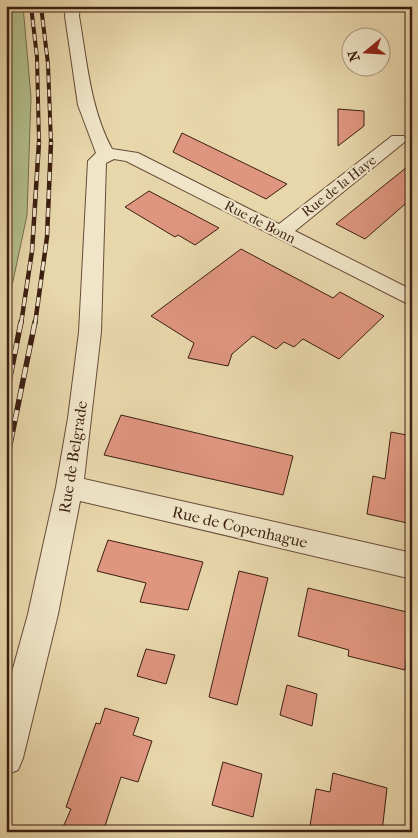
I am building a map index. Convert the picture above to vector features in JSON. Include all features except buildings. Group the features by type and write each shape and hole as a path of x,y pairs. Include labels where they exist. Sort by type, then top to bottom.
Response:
{"street":[{"path":"73,6 72,16 88,110 94,135 106,155"},
{"name":"Rue de la Haye","path":"280,232 398,140"},
{"name":"Rue de Bonn","path":"106,155 120,154 132,157 412,299"},
{"name":"Rue de Belgrade","path":"6,758 43,614 69,487 90,332 96,233 95,165 101,157 106,155"},
{"name":"Rue de Copenhague","path":"69,487 412,566"}],"green space":[{"path":"6,6 23,6 31,97 27,215 6,314"}],"railway":[{"path":"31,6 37,57 39,142"},
{"path":"41,6 48,64 51,142"},
{"path":"21,324 32,251 39,142"},
{"path":"35,324 47,237 51,142"},
{"path":"6,397 21,322"},
{"path":"6,464 35,322"}]}
